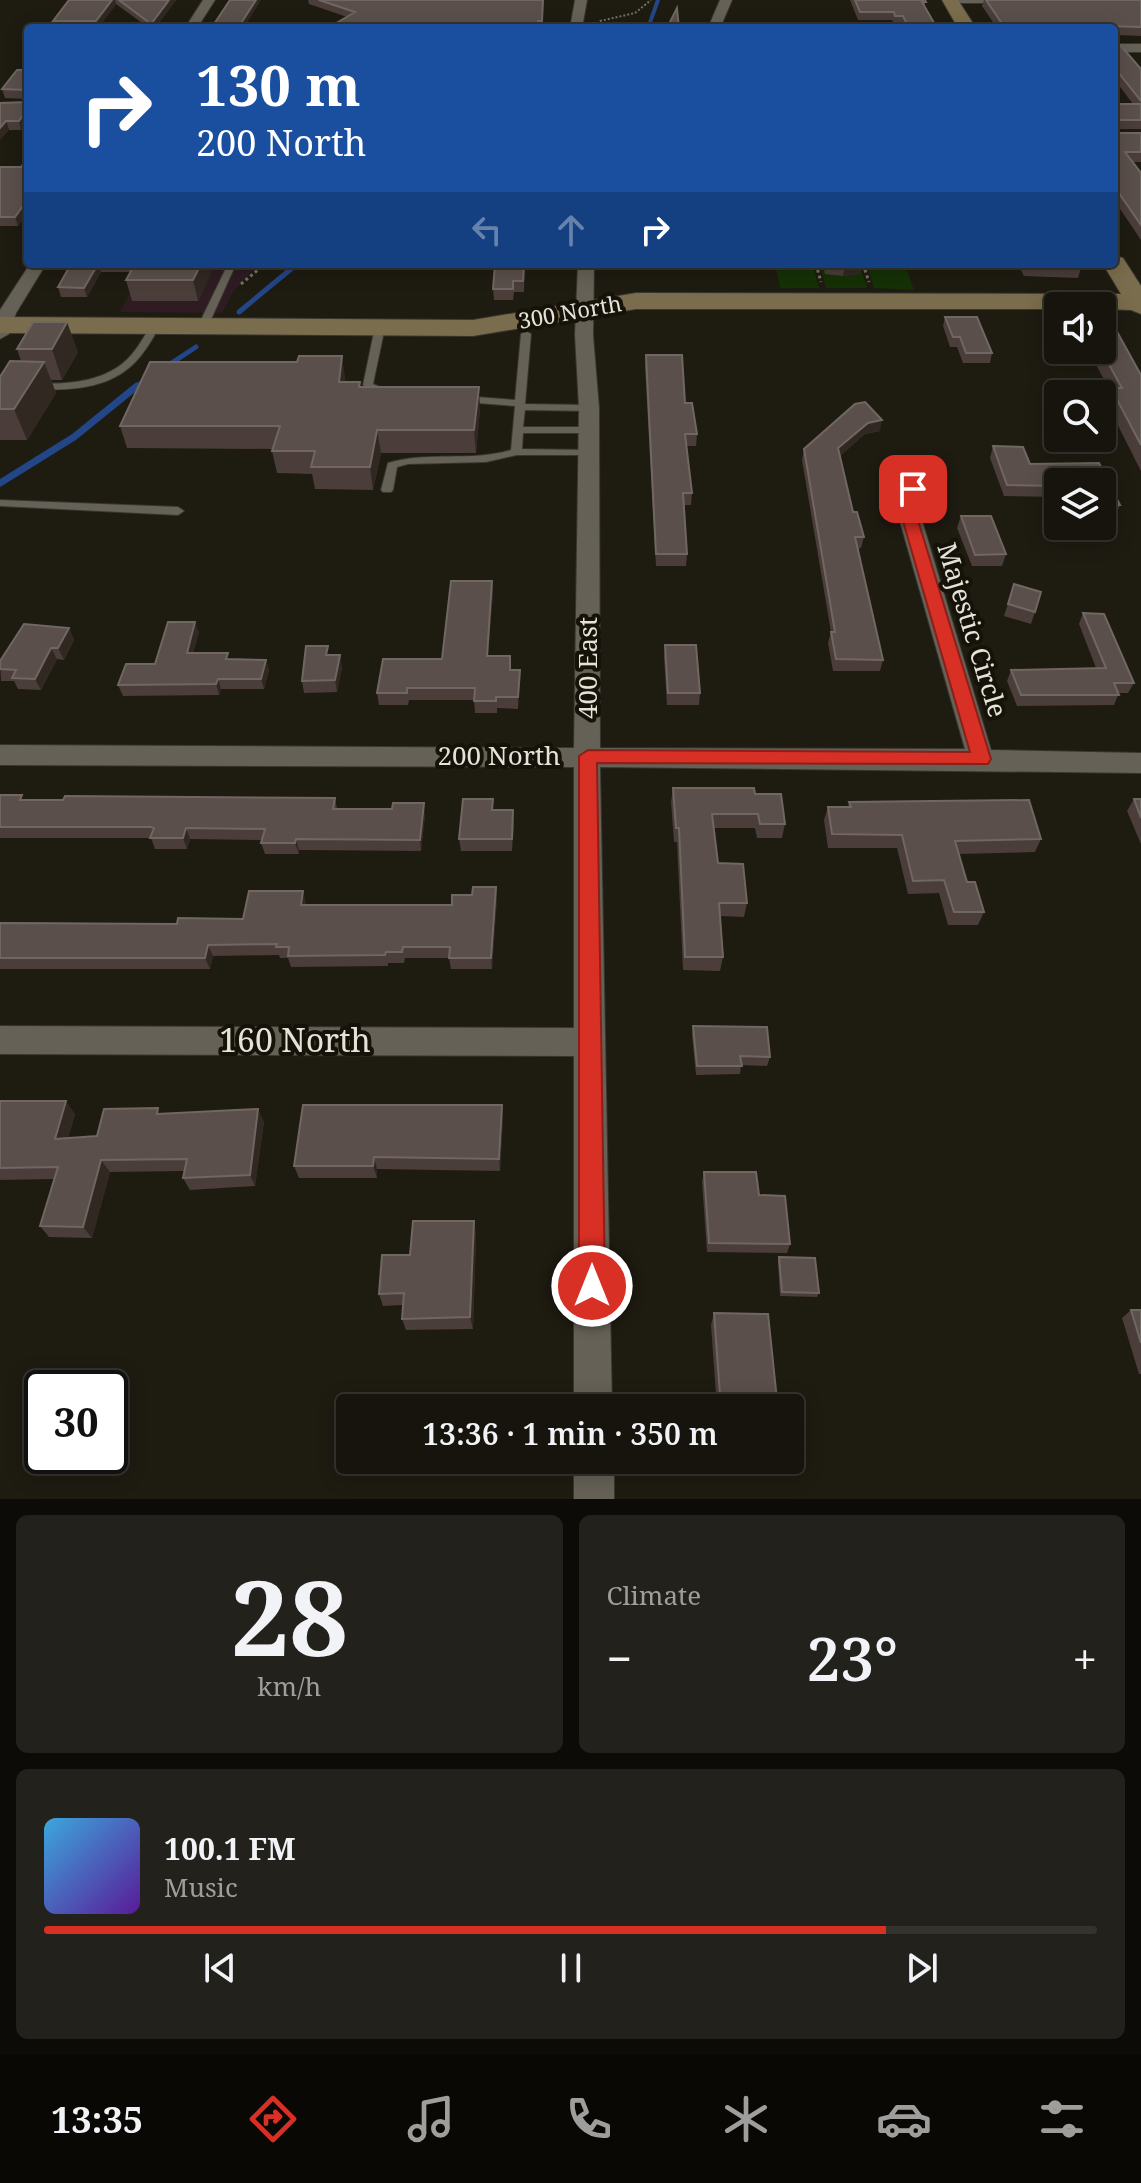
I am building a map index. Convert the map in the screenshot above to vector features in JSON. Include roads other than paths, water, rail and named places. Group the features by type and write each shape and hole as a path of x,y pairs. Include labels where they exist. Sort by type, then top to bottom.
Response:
{"street":[{"path":"194,24 209,0"},
{"path":"577,24 581,0"},
{"path":"716,24 726,0"},
{"path":"950,0 1036,0"},
{"path":"950,0 965,24"},
{"path":"1118,48 1141,48"},
{"path":"1,328 35,268"},
{"name":"400 East","path":"586,268 593,1394"},
{"path":"1117,268 1140,303"},
{"name":"300 North","path":"1,328 473,328 584,322 617,303 657,301 1140,303"},
{"path":"473,328 494,333 526,334 584,322"},
{"name":"Majestic Circle","path":"920,474 906,504 981,759"},
{"name":"200 North","path":"0,755 588,756 1141,763"},
{"name":"160 North","path":"0,1040 590,1042"},
{"path":"594,1474 594,1499"}],"lane":[{"path":"203,326 230,268"},
{"path":"0,385 88,384 103,381 126,367 141,352 155,326"},
{"path":"380,327 368,385 397,398"},
{"path":"516,452 526,334"},
{"path":"457,399 520,405 589,430"},
{"path":"518,430 589,430"},
{"path":"387,490 392,465 411,458 502,458 589,430"},
{"path":"0,503 178,511"}],"waterway":[{"path":"649,24 658,0"},
{"path":"239,312 292,268"},
{"path":"167,366 196,347"},
{"path":"135,388 145,380"},
{"path":"0,483 74,437 137,386"}]}
